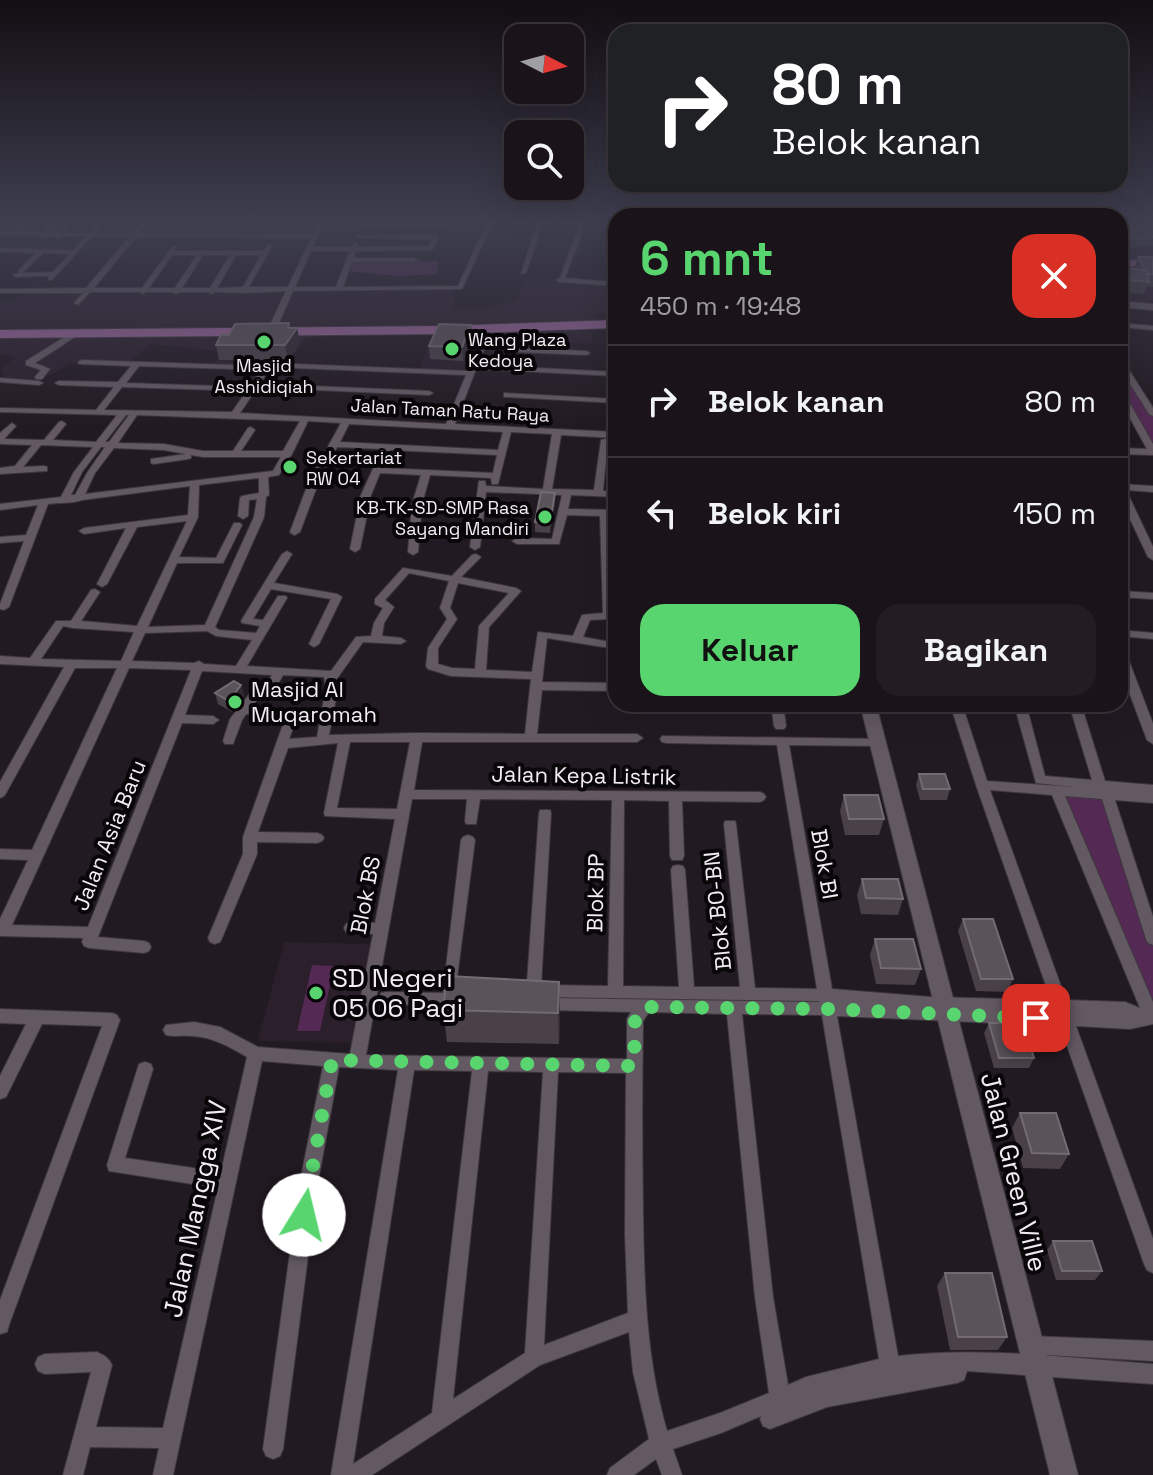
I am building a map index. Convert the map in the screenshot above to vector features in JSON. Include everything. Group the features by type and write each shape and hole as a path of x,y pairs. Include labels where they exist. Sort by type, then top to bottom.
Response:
{"main road":[{"path":"0,334 502,325 608,319"},
{"path":"521,324 608,324"},
{"path":"0,327 502,325"}],"street":[{"path":"0,291 409,289"},
{"path":"78,303 90,291"},
{"path":"92,302 99,291"},
{"path":"274,325 291,291"},
{"path":"1128,305 1153,307"},
{"path":"1128,326 1150,328 1153,336"},
{"path":"0,380 39,380 46,369 29,363 77,333"},
{"path":"451,422 481,347"},
{"path":"511,369 518,347 587,349 582,372"},
{"name":"Jalan Taman Ratu Raya","path":"82,362 265,368 271,364 418,371 526,369 608,374"},
{"path":"101,409 137,364"},
{"path":"202,388 216,366"},
{"path":"307,388 320,366"},
{"path":"236,412 265,368"},
{"path":"518,396 526,369"},
{"path":"409,392 418,371"},
{"path":"1128,373 1153,414"},
{"path":"59,383 217,388"},
{"name":"Jalan Taman Ratu Raya","path":"291,387 429,393"},
{"path":"507,395 608,401"},
{"path":"1146,399 1153,395"},
{"name":"Jalan Taman Ratu Raya","path":"0,402 123,413 236,412 347,420 451,422 556,434 608,435"},
{"path":"1128,408 1153,452"},
{"name":"Jalan Taman Ratu Raya","path":"0,410 236,412 451,422 608,435"},
{"path":"64,501 78,472 123,413"},
{"path":"78,499 91,473 135,413"},
{"path":"0,507 278,473 306,418"},
{"path":"295,532 314,481 347,420"},
{"path":"16,470 62,424"},
{"path":"0,440 12,426"},
{"path":"493,489 508,428"},
{"path":"236,453 251,430"},
{"path":"547,491 556,434"},
{"path":"0,440 164,447 203,454"},
{"path":"333,444 502,453"},
{"path":"145,472 164,447"},
{"path":"355,549 359,520 387,447"},
{"path":"1128,451 1153,452"},
{"path":"154,461 203,454 288,454"},
{"path":"598,493 608,457"},
{"path":"1128,458 1153,459"},
{"path":"0,471 44,469"},
{"path":"376,470 496,476"},
{"path":"413,552 417,504 426,473"},
{"path":"209,628 259,517 263,475"},
{"path":"483,475 476,552 455,578 445,608 452,619 433,648 431,663 443,670 608,686"},
{"path":"1,930 175,560 193,517 195,484"},
{"path":"1128,487 1153,489"},
{"path":"481,489 608,494"},
{"path":"517,541 555,543 567,492"},
{"path":"175,560 219,561 240,520 245,499 262,496"},
{"path":"4,607 43,504"},
{"path":"1128,504 1153,557"},
{"path":"562,512 608,513"},
{"path":"84,531 193,517"},
{"path":"73,625 98,588 133,525"},
{"path":"0,540 31,538"},
{"path":"267,624 246,621 287,554"},
{"path":"376,639 379,623 389,607 379,602 380,599 407,570 516,592 483,627 480,673"},
{"path":"268,585 337,597 314,644"},
{"path":"1128,594 1153,596"},
{"path":"241,667 282,598"},
{"path":"576,641 586,617 608,616"},
{"path":"33,662 58,624 140,629 209,628 216,633 260,637"},
{"path":"531,736 542,634 608,645"},
{"path":"1128,634 1153,636"},
{"path":"323,738 331,679 360,639 401,641"},
{"path":"0,660 70,666 241,667 279,673 323,672 331,679"},
{"name":"Jalan Asia Baru","path":"1,930 93,933 199,665"},
{"path":"0,793 70,666"},
{"path":"229,741 236,719 258,691 269,690 279,673"},
{"path":"1128,674 1153,740"},
{"path":"215,938 250,854 250,837 293,713 243,710"},
{"path":"778,712 780,726"},
{"name":"Jalan Green Ville","path":"870,712 943,1010 1064,1475"},
{"path":"959,712 1153,1264"},
{"path":"1022,712 1039,778 1045,782 1153,798"},
{"path":"1078,712 1153,939"},
{"path":"179,719 213,720"},
{"name":"Blok BS","path":"357,1060 417,737"},
{"path":"281,746 323,738 637,738"},
{"path":"345,738 330,813 403,814"},
{"path":"666,739 878,742"},
{"name":"Blok BI","path":"782,741 784,797 827,1002 897,1371"},
{"path":"982,785 1057,791 1153,790"},
{"path":"545,813 533,997 617,999 687,993 748,993 943,1010 1062,1012 1130,1022 1151,1017 1057,791"},
{"name":"Jalan Kepa Listrik","path":"407,794 760,797"},
{"path":"471,821 474,794"},
{"name":"Blok BP","path":"617,999 618,796"},
{"path":"675,796 687,993"},
{"name":"Blok BO-BN","path":"730,824 748,993"},
{"path":"250,837 317,838"},
{"path":"448,1000 468,840"},
{"path":"0,854 37,855"},
{"path":"351,928 381,929"},
{"path":"93,933 91,943 144,947"},
{"path":"386,998 476,1000"},
{"path":"617,999 639,1013 827,1002"},
{"path":"734,1007 764,1297 790,1400"},
{"path":"639,1013 634,1066 635,1320 659,1444 670,1474"},
{"path":"0,1016 112,1020 0,1325"},
{"path":"0,1091 37,1018"},
{"path":"171,1030 194,1029 220,1034 256,1054 332,1060 634,1066"},
{"name":"Jalan Mangga XIV","path":"163,1475 256,1054"},
{"path":"273,1449 308,1187 332,1060"},
{"path":"341,1475 407,1062"},
{"path":"441,1420 481,1063"},
{"path":"534,1358 551,1064"},
{"path":"145,1069 115,1165 227,1181"},
{"path":"354,1475 534,1358 635,1320"},
{"path":"617,1475 659,1444 790,1400 827,1397 897,1371 957,1373 959,1361 1153,1351"},
{"path":"1032,1356 1153,1374"},
{"path":"45,1364 97,1362 102,1369 73,1475"},
{"path":"770,1419 790,1400"},
{"path":"85,1437 172,1438"}],"shaded area":[{"path":"522,289 608,289 608,312 596,313 591,344 479,341 462,372 419,370 433,333 307,337 284,366 213,366 221,351 151,344 124,366 71,364 35,383 4,381 1,367 16,358 0,353 0,300 18,299 29,293 455,290 452,309 485,309 516,300"},
{"path":"1128,289 1153,289 1153,309 1128,307"},
{"path":"1128,368 1153,406 1153,450 1128,405"},
{"path":"1062,794 1106,798 1153,940 1153,1007"},
{"name":"SD Negeri 05 06 Pagi","path":"284,942 371,944 352,1043 258,1041"},
{"path":"312,965 334,966 320,1031 297,1031"}],"building":[{"path":"289,323 288,328 297,328 285,345 216,345 221,335 229,335 235,324"},
{"path":"439,324 471,325 462,347 429,346"},
{"path":"541,492 555,493 550,523 535,522"},
{"path":"234,681 241,685 229,701 215,693"},
{"path":"919,774 945,774 950,789 923,789"},
{"path":"844,795 878,795 884,819 849,819"},
{"path":"862,879 898,879 903,899 866,898"},
{"path":"963,919 993,919 1013,979 981,979"},
{"path":"875,939 913,939 921,969 881,968"},
{"path":"447,976 559,982 558,1013 443,1010"},
{"path":"989,1023 1023,1023 1034,1058 999,1058"},
{"path":"1020,1113 1056,1113 1069,1154 1032,1153"},
{"path":"1053,1241 1092,1241 1102,1271 1062,1271"},
{"path":"945,1273 992,1273 1007,1337 958,1337"}],"place":[{"name":"Masjid Asshidiqiah","path":"264,342"},
{"name":"Wang Plaza Kedoya","path":"452,349"},
{"name":"Sekertariat RW 04","path":"290,467"},
{"name":"KB-TK-SD-SMP Rasa Sayang Mandiri","path":"545,517"},
{"name":"Masjid Al Muqaromah","path":"235,702"},
{"name":"SD Negeri 05 06 Pagi","path":"316,993"}],"route":[{"path":"304,1215 332,1060 634,1066 635,1019 644,1007 828,1009 1036,1018"}]}
